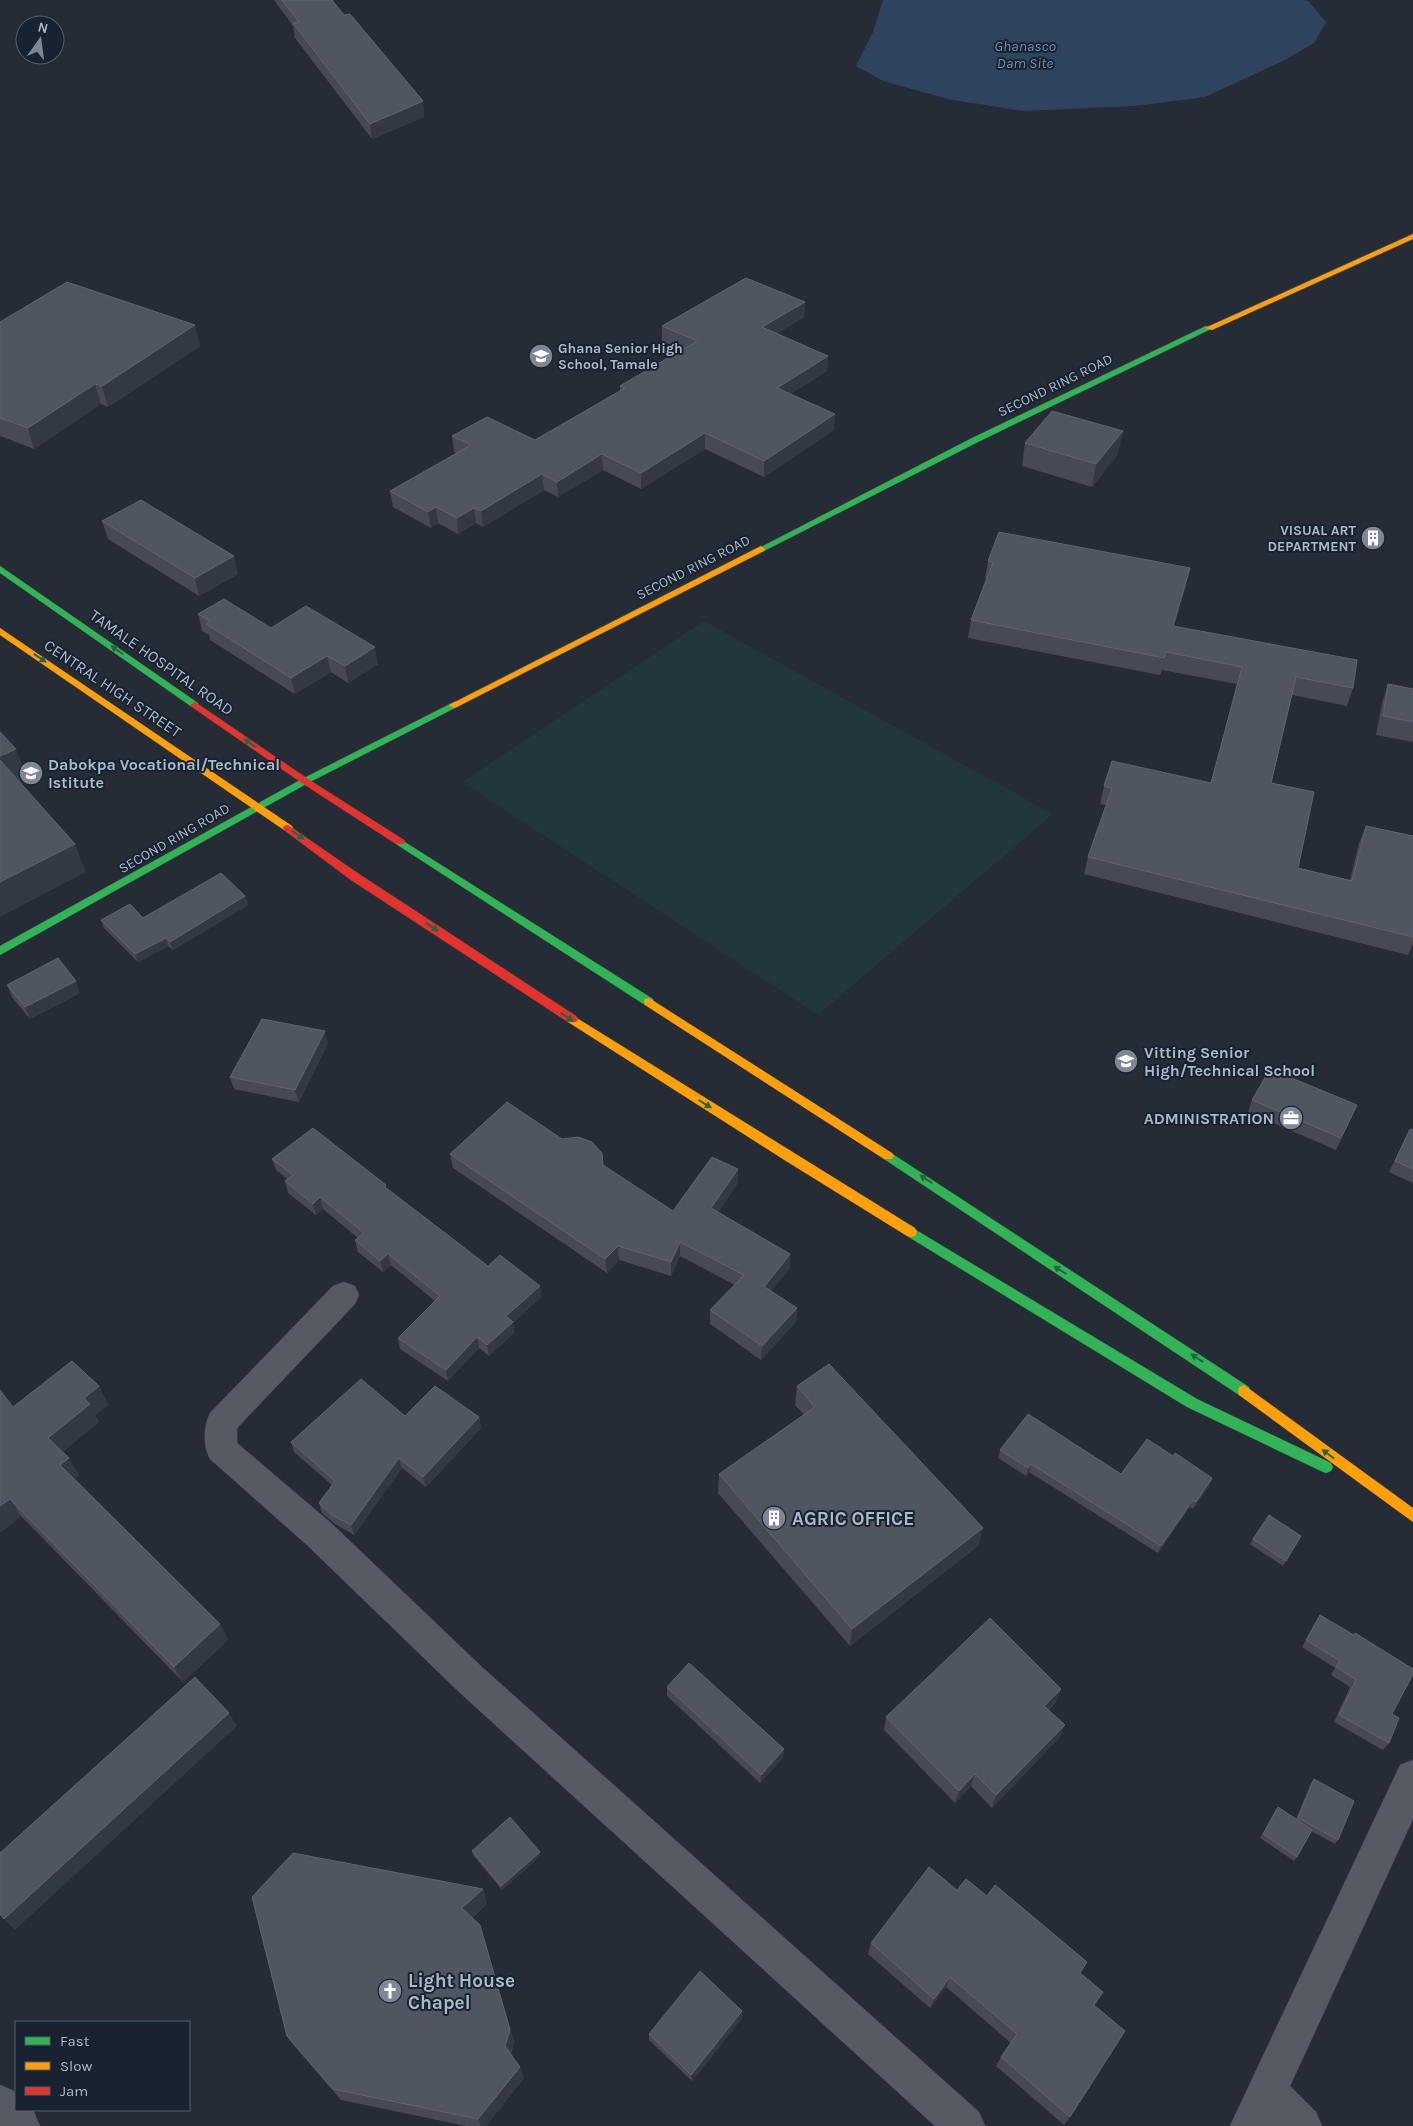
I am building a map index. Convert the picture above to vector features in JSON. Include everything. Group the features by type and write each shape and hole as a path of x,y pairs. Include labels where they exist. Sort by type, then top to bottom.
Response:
{"main road":[{"name":"SECOND RING ROAD","path":"0,951 305,781 975,440 1168,347 1413,236"},
{"name":"TAMALE HOSPITAL ROAD","path":"0,569 305,781 963,1204 1048,1263 1213,1369 1381,1494"},
{"name":"CENTRAL HIGH STREET","path":"0,631 258,806 355,877 575,1021 912,1233 1192,1403 1381,1494"},
{"path":"1381,1494 1413,1516"}],"street":[{"path":"344,1295 221,1422 221,1449 319,1534 470,1679 965,2126"},
{"path":"1250,2126 1413,1778"},
{"path":"1266,2091 1302,2126"},
{"path":"0,2105 20,2126"}],"green space":[{"path":"704,621 1053,814 818,1015 462,782"}],"water":[{"name":"Ghanasco Dam Site","path":"883,0 1305,0 1326,22 1314,43 1283,61 1205,97 1135,106 1022,111 948,99 883,81 856,66 873,32"}],"building":[{"path":"282,0 332,0 344,15 350,14 423,101 370,124 293,23 299,22"},
{"path":"746,278 805,302 762,327 828,356 777,388 835,414 764,461 705,433 641,473 602,454 557,482 542,474 481,511 474,508 457,518 436,507 428,512 390,491 471,445 452,436 487,417 535,440 625,388 620,386 697,341 662,326"},
{"path":"67,282 195,325 102,386 95,384 28,428 0,418 0,322"},
{"path":"1052,411 1123,431 1096,464 1025,443"},
{"path":"141,500 234,556 195,578 102,521"},
{"path":"999,532 1190,568 1173,626 1357,660 1353,688 1296,677 1271,783 1314,792 1298,868 1352,881 1366,826 1413,836 1413,937 1088,857 1112,788 1104,786 1112,761 1211,783 1242,667 1166,652 1164,658 971,620 993,562 988,561"},
{"path":"224,599 271,628 306,606 375,647 345,666 327,656 291,678 206,624 210,621 198,614"},
{"path":"1388,684 1413,689 1413,722 1383,716"},
{"path":"0,732 16,749 0,756"},
{"path":"0,760 75,844 0,882"},
{"path":"221,873 245,896 170,942 166,938 135,954 101,920 130,904 143,918"},
{"path":"58,958 76,981 25,1007 7,985"},
{"path":"262,1019 325,1031 295,1090 230,1077"},
{"path":"1270,1069 1357,1105 1341,1138 1252,1100"},
{"path":"507,1102 562,1139 578,1137 592,1142 602,1153 603,1165 673,1211 712,1157 738,1169 711,1208 790,1254 765,1286 762,1285 797,1308 762,1346 710,1310 744,1275 680,1242 671,1262 618,1246 605,1259 450,1154"},
{"path":"313,1128 386,1185 385,1187 488,1266 500,1255 540,1286 506,1316 513,1322 487,1345 477,1337 446,1370 398,1338 440,1296 388,1254 380,1261 355,1240 364,1233 320,1197 313,1204 285,1181 293,1175 272,1159"},
{"path":"1410,1129 1413,1130 1413,1169 1395,1161"},
{"path":"72,1361 99,1386 84,1398 90,1404 48,1438 69,1458 60,1465 220,1624 174,1667 10,1499 0,1506 0,1390 13,1407"},
{"name":"AGRIC OFFICE","path":"829,1364 983,1528 852,1629 719,1474 815,1407 797,1386"},
{"path":"361,1379 405,1416 435,1386 479,1417 423,1477 399,1458 351,1525 332,1515 319,1503 335,1481 291,1442"},
{"path":"1028,1414 1121,1474 1147,1439 1173,1456 1175,1453 1212,1478 1196,1502 1193,1500 1161,1546 1031,1464 1028,1468 1000,1450"},
{"path":"1269,1515 1301,1536 1286,1561 1253,1539"},
{"path":"1320,1615 1354,1635 1355,1633 1413,1669 1413,1674 1392,1714 1399,1718 1389,1743 1339,1715 1356,1680 1336,1667 1340,1661 1306,1640"},
{"path":"990,1618 1061,1689 1044,1706 1065,1725 996,1795 975,1774 959,1791 886,1717"},
{"path":"689,1663 784,1749 761,1775 667,1687"},
{"path":"195,1677 229,1713 4,1919 0,1914 0,1853"},
{"path":"1314,1779 1354,1801 1338,1840 1298,1818"},
{"path":"1278,1807 1312,1830 1297,1857 1263,1834"},
{"path":"510,1817 540,1852 501,1886 472,1851"},
{"name":"Light House Chapel","path":"293,1853 483,1889 462,1908 480,1925 510,2030 505,2046 520,2067 478,2119 333,2089 287,2036 252,1897"},
{"path":"929,1867 957,1890 966,1879 987,1896 995,1885 1087,1962 1080,1973 1103,1992 1094,2005 1125,2031 1070,2117 1001,2057 1017,2034 950,1977 934,1999 871,1943"},
{"path":"700,1971 742,2011 691,2075 649,2034"}],"traffic: fast":[{"path":"761,549 975,440 1209,328"},
{"path":"0,569 195,705"},
{"path":"0,951 305,781 454,705"},
{"path":"400,842 649,1002"},
{"path":"888,1156 1244,1391"},
{"path":"911,1232 1192,1403 1326,1467"}],"traffic: slow":[{"path":"1209,328 1413,236"},
{"path":"454,705 761,549"},
{"path":"0,631 288,828"},
{"path":"649,1002 888,1156"},
{"path":"572,1019 790,1158 911,1232"},
{"path":"1244,1391 1413,1516"}],"traffic: jam":[{"path":"195,705 305,781 400,842"},
{"path":"288,828 355,877 572,1019"}],"place":[{"name":"Ghana Senior High School, Tamale","path":"541,356"},
{"name":"VISUAL ART DEPARTMENT","path":"1373,538"},
{"name":"Dabokpa Vocational/Technical Istitute","path":"31,773"},
{"name":"Vitting Senior High/Technical School","path":"1126,1061"},
{"name":"ADMINISTRATION","path":"1291,1118"},
{"name":"AGRIC OFFICE","path":"774,1518"},
{"name":"Light House Chapel","path":"390,1991"}]}
